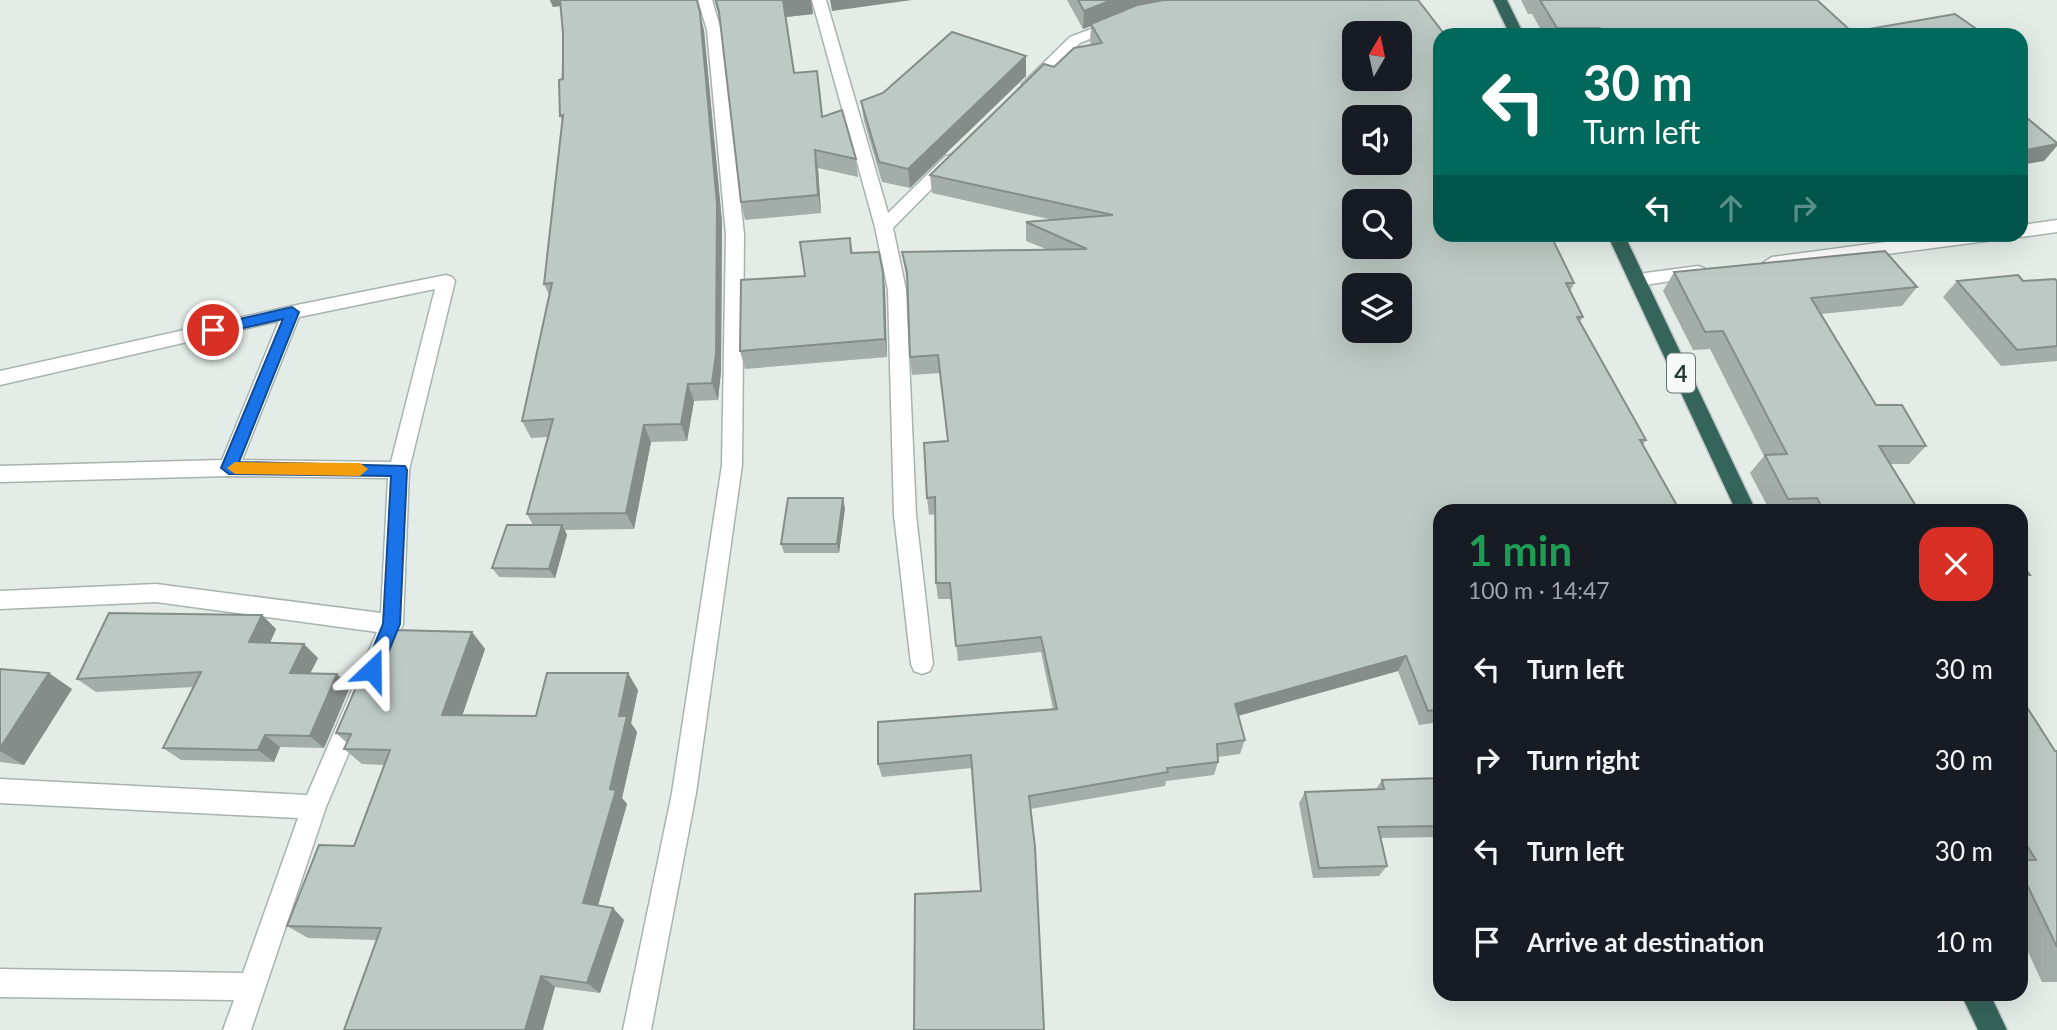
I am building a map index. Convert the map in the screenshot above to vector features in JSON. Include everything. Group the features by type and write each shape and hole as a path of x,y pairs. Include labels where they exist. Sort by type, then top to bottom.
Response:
{"highway":[{"path":"1500,0 1514,28"},
{"name":"4","path":"1619,242 1743,504"},
{"path":"1978,1001 1993,1030"}],"street":[{"path":"636,1030 684,793 732,465 735,234 714,30 705,0"},
{"path":"820,0 884,226 897,290 905,515 922,664"},
{"path":"1018,96 1075,40 1131,17"},
{"path":"884,226 960,152"},
{"path":"2028,230 2057,226"},
{"path":"1761,264 1932,242"},
{"path":"1638,280 1720,270"},
{"path":"0,378 292,312 446,281 399,470 392,624 314,807 237,1030"},
{"path":"229,468 292,312"},
{"path":"0,474 229,468 399,470"},
{"path":"0,600 156,593 392,624"},
{"path":"0,790 314,807"},
{"path":"0,983 252,988"}],"building":[{"path":"560,0 697,0 700,13 717,204 716,354 712,383 688,384 681,424 644,425 626,513 527,514 553,419 522,421 552,283 544,284 563,115 560,116 559,80 563,79 563,33"},
{"path":"716,0 783,0 794,73 817,71 822,117 842,110 856,159 815,150 818,195 741,202"},
{"path":"1078,0 1112,0 1084,11"},
{"path":"1164,0 1418,0 1440,28 1433,28 1433,242 1554,242 1574,283 1566,283 1583,317 1577,317 1646,440 1640,440 1676,504 1433,504 1433,710 1428,711 1406,656 1235,704 1245,740 1217,744 1218,762 1167,768 1168,772 1029,796 1035,847 1044,1030 914,1030 915,894 981,891 971,755 878,764 878,722 1057,709 1041,637 956,646 950,583 936,583 935,497 927,498 924,443 948,441 938,355 910,357 907,272 902,252 1087,249 1026,222 1113,215 930,175 1044,64 1054,67 1074,48 1102,43 1091,24 1137,5"},
{"path":"1540,0 1817,0 1848,28 1600,28 1557,28"},
{"path":"1955,14 1975,28 1875,28"},
{"path":"952,32 1026,56 908,169 879,162 861,101 883,93"},
{"path":"2028,119 2057,143 2028,150"},
{"path":"850,238 851,253 879,252 883,272 885,339 740,351 741,280 805,276 800,242"},
{"path":"1885,251 1917,287 1811,298 1876,405 1902,405 1926,446 1879,446 1915,504 1820,504 1817,498 1788,499 1765,455 1787,454 1723,331 1705,332 1674,272"},
{"path":"2018,275 2023,281 2057,281 2057,346 2017,350 1957,281"},
{"path":"788,498 843,498 837,544 781,544"},
{"path":"507,525 562,525 549,569 492,568"},
{"path":"109,613 262,615 249,642 304,644 290,673 337,674 310,736 265,735 258,750 163,748 201,672 77,679"},
{"path":"393,630 472,632 442,715 536,716 547,673 628,673 619,716 627,716 610,789 616,790 583,903 613,908 587,983 541,976 525,1030 344,1030 381,928 287,926 319,845 354,846 390,750 344,749 351,734 336,733 363,671 376,672"},
{"path":"0,669 49,673 0,748"},
{"path":"2028,709 2057,751 2057,947 2028,887 2028,860 2036,860 2028,847"},
{"path":"1433,778 1433,826 1378,827 1387,866 1319,868 1305,792 1384,789 1382,780"}],"slow traffic":[{"path":"235,468 360,469"}],"route":[{"path":"213,330 292,312 229,468 399,470 392,624 372,670"}]}
